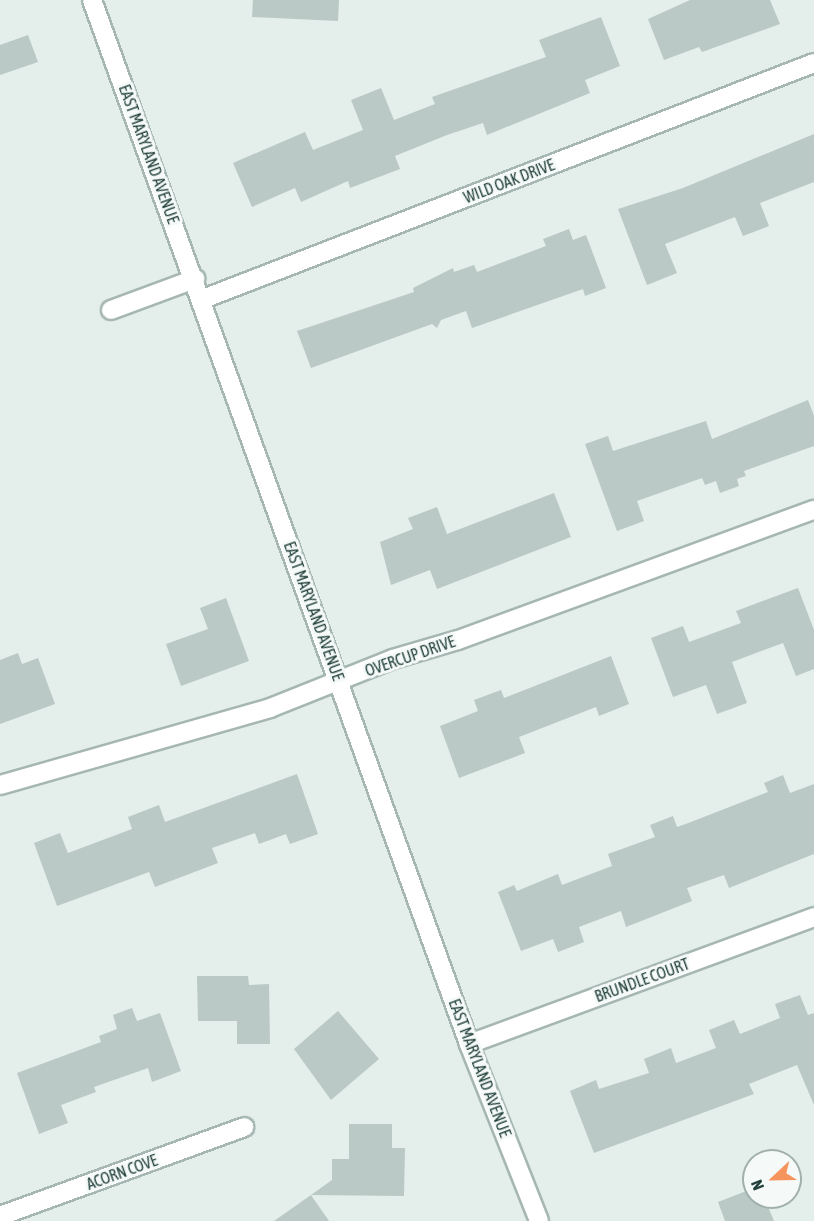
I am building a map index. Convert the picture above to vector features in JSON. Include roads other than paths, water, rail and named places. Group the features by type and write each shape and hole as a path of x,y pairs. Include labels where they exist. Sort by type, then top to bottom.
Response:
{"street":[{"name":"EAST MARYLAND AVENUE","path":"92,0 203,299 469,1044 539,1221"},
{"name":"WILD OAK DRIVE","path":"203,299 814,63"},
{"path":"111,310 195,279"},
{"name":"OVERCUP DRIVE","path":"0,785 177,738 339,682 814,510"},
{"name":"BRUNDLE COURT","path":"469,1044 814,917"},
{"name":"ACORN COVE","path":"0,1216 244,1128"}]}
